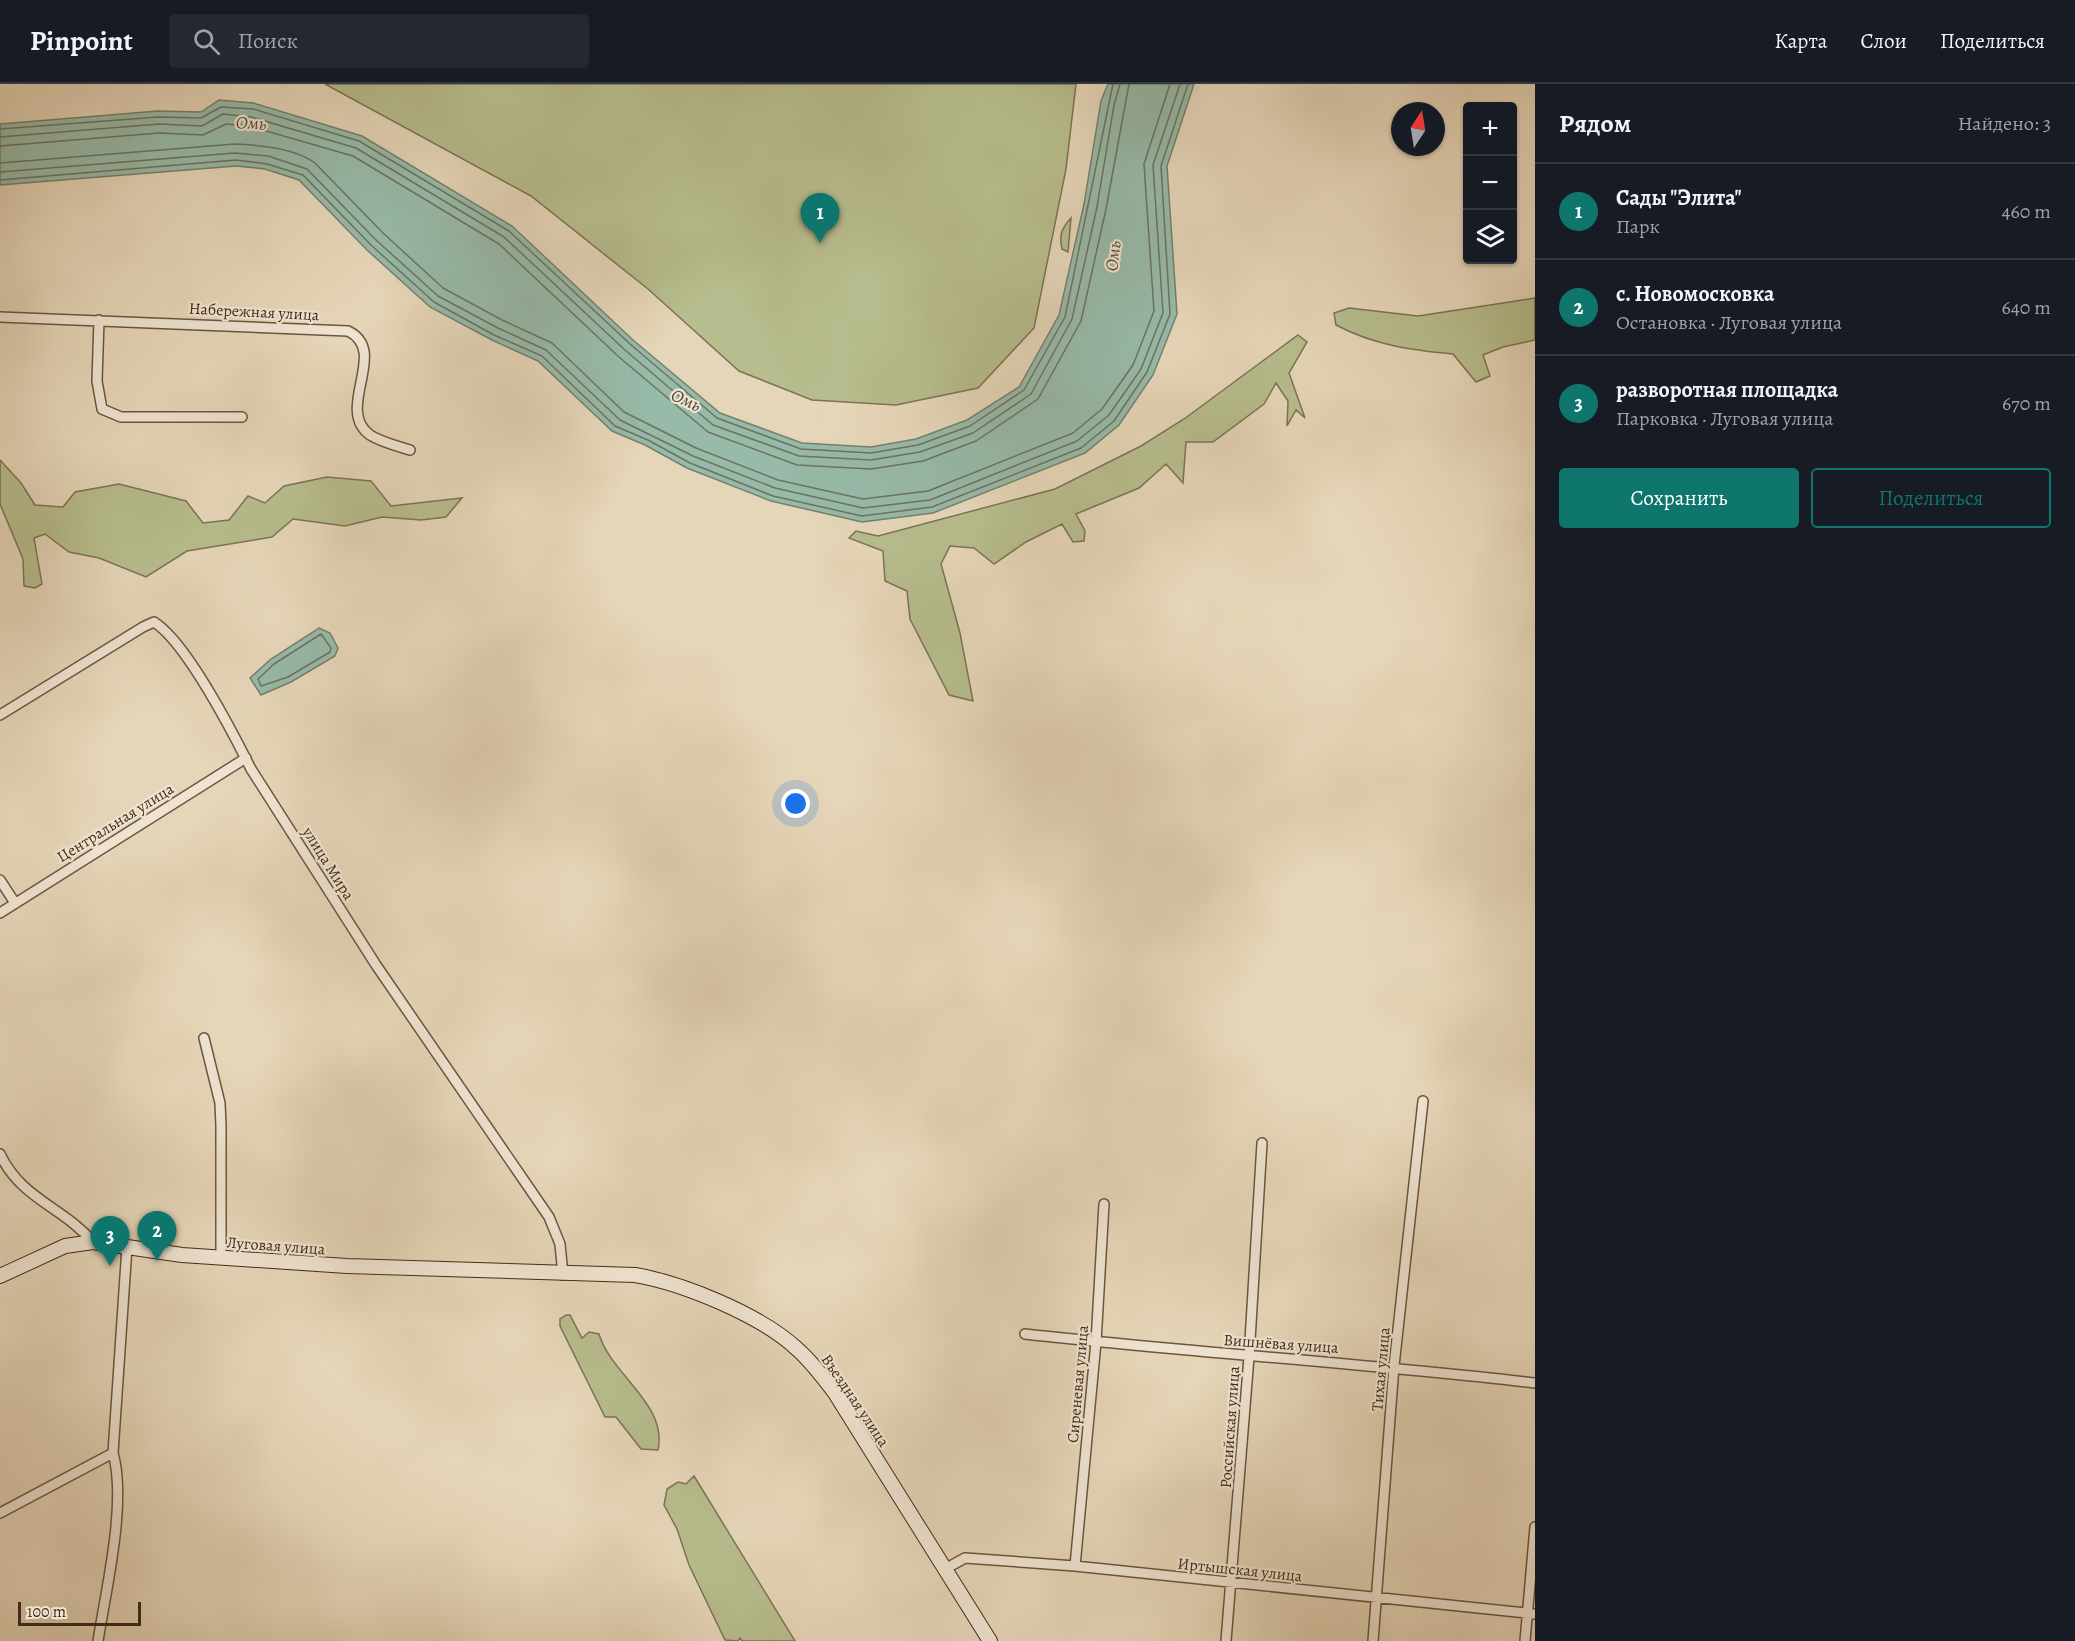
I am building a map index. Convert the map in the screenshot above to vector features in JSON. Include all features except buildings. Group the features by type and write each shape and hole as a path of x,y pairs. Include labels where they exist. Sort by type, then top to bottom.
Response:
{"street":[{"name":"Набережная улица","path":"0,317 348,331 358,335 364,344 357,414 361,425 371,435 410,450"},
{"path":"99,320 97,381 102,409 121,417 242,417"},
{"name":"улица Мира","path":"0,715 154,622 164,629 174,640 237,739 246,758 370,956 549,1217 560,1244 560,1275"},
{"name":"Центральная улица","path":"0,913 246,758"},
{"path":"0,880 15,903"},
{"path":"204,1038 220,1103 221,1257"},
{"name":"Тихая улица","path":"1373,1641 1394,1366 1424,1101"},
{"name":"Российская улица","path":"1226,1641 1233,1584 1262,1143"},
{"path":"0,1154 14,1179 32,1196 68,1219 93,1242"},
{"name":"Сиреневая улица","path":"1075,1566 1096,1342 1104,1204"},
{"name":"Луговая улица","path":"0,1276 65,1246 93,1242 155,1252 347,1266 560,1275"},
{"path":"98,1641 115,1524 116,1476 113,1453 127,1247"},
{"name":"Въездная улица","path":"560,1275 610,1274 653,1278 692,1291 755,1320 779,1334 812,1364 835,1393 990,1641"},
{"name":"Вишнёвая улица","path":"1025,1334 1249,1357 1394,1366 1535,1383"},
{"path":"0,1513 113,1453"},
{"path":"1525,1641 1532,1614 1535,1527"},
{"name":"Иртышская улица","path":"945,1569 964,1558 1075,1566 1532,1614"}],"shaded area":[{"path":"325,84 1076,84 1066,169 1034,328 978,388 896,405 812,400 739,371 648,289 531,196"},
{"path":"1071,218 1068,252 1062,249 1061,236"},
{"path":"1535,298 1535,340 1503,347 1483,355 1490,376 1476,382 1453,354 1378,342 1336,325 1334,313 1349,308 1418,316"},
{"path":"1298,335 1307,342 1289,373 1305,418 1296,410 1287,426 1288,401 1276,383 1264,404 1213,442 1186,442 1183,483 1166,464 1139,488 1076,514 1085,531 1084,541 1073,542 1062,524 1026,542 994,564 974,548 950,546 941,564 960,633 973,701 949,695 910,619 907,591 885,581 883,551 849,538 856,531 878,536 1055,489 1141,446 1184,419"},
{"path":"0,460 21,483 35,505 63,507 75,492 119,484 186,501 203,523 229,520 248,496 265,503 284,486 327,477 371,481 391,506 462,498 446,517 421,520 382,517 345,526 293,519 272,537 187,551 146,577 99,558 69,552 45,534 34,538 42,584 35,588 24,586 23,559 0,504"},
{"path":"570,1315 582,1338 589,1332 599,1334 605,1349 647,1404 655,1418 659,1433 658,1450 641,1449 616,1417 605,1417 560,1326 560,1319"},
{"path":"694,1476 795,1641 742,1641 740,1638 738,1641 725,1640 689,1565 677,1529 664,1505 667,1489 678,1482 686,1484"}],"water":[{"name":"Омь","path":"1108,84 1194,84 1167,166 1177,314 1153,375 1119,425 1085,453 933,513 862,522 771,501 687,468 645,445 612,431 538,361 430,307 367,250 299,180 265,169 236,166 0,185 0,124 158,111 201,112 219,100 253,103 362,136 512,226 633,340 720,413 802,443 871,447 916,439 967,420 1019,387 1059,315 1084,204 1101,101"},
{"path":"319,628 330,633 338,648 335,656 291,682 261,695 250,678 271,659"}],"place":[{"name":"Сады \"Элита\"","path":"820,243"},
{"name":"с. Новомосковка","path":"157,1261"},
{"name":"разворотная площадка","path":"110,1266"}]}
